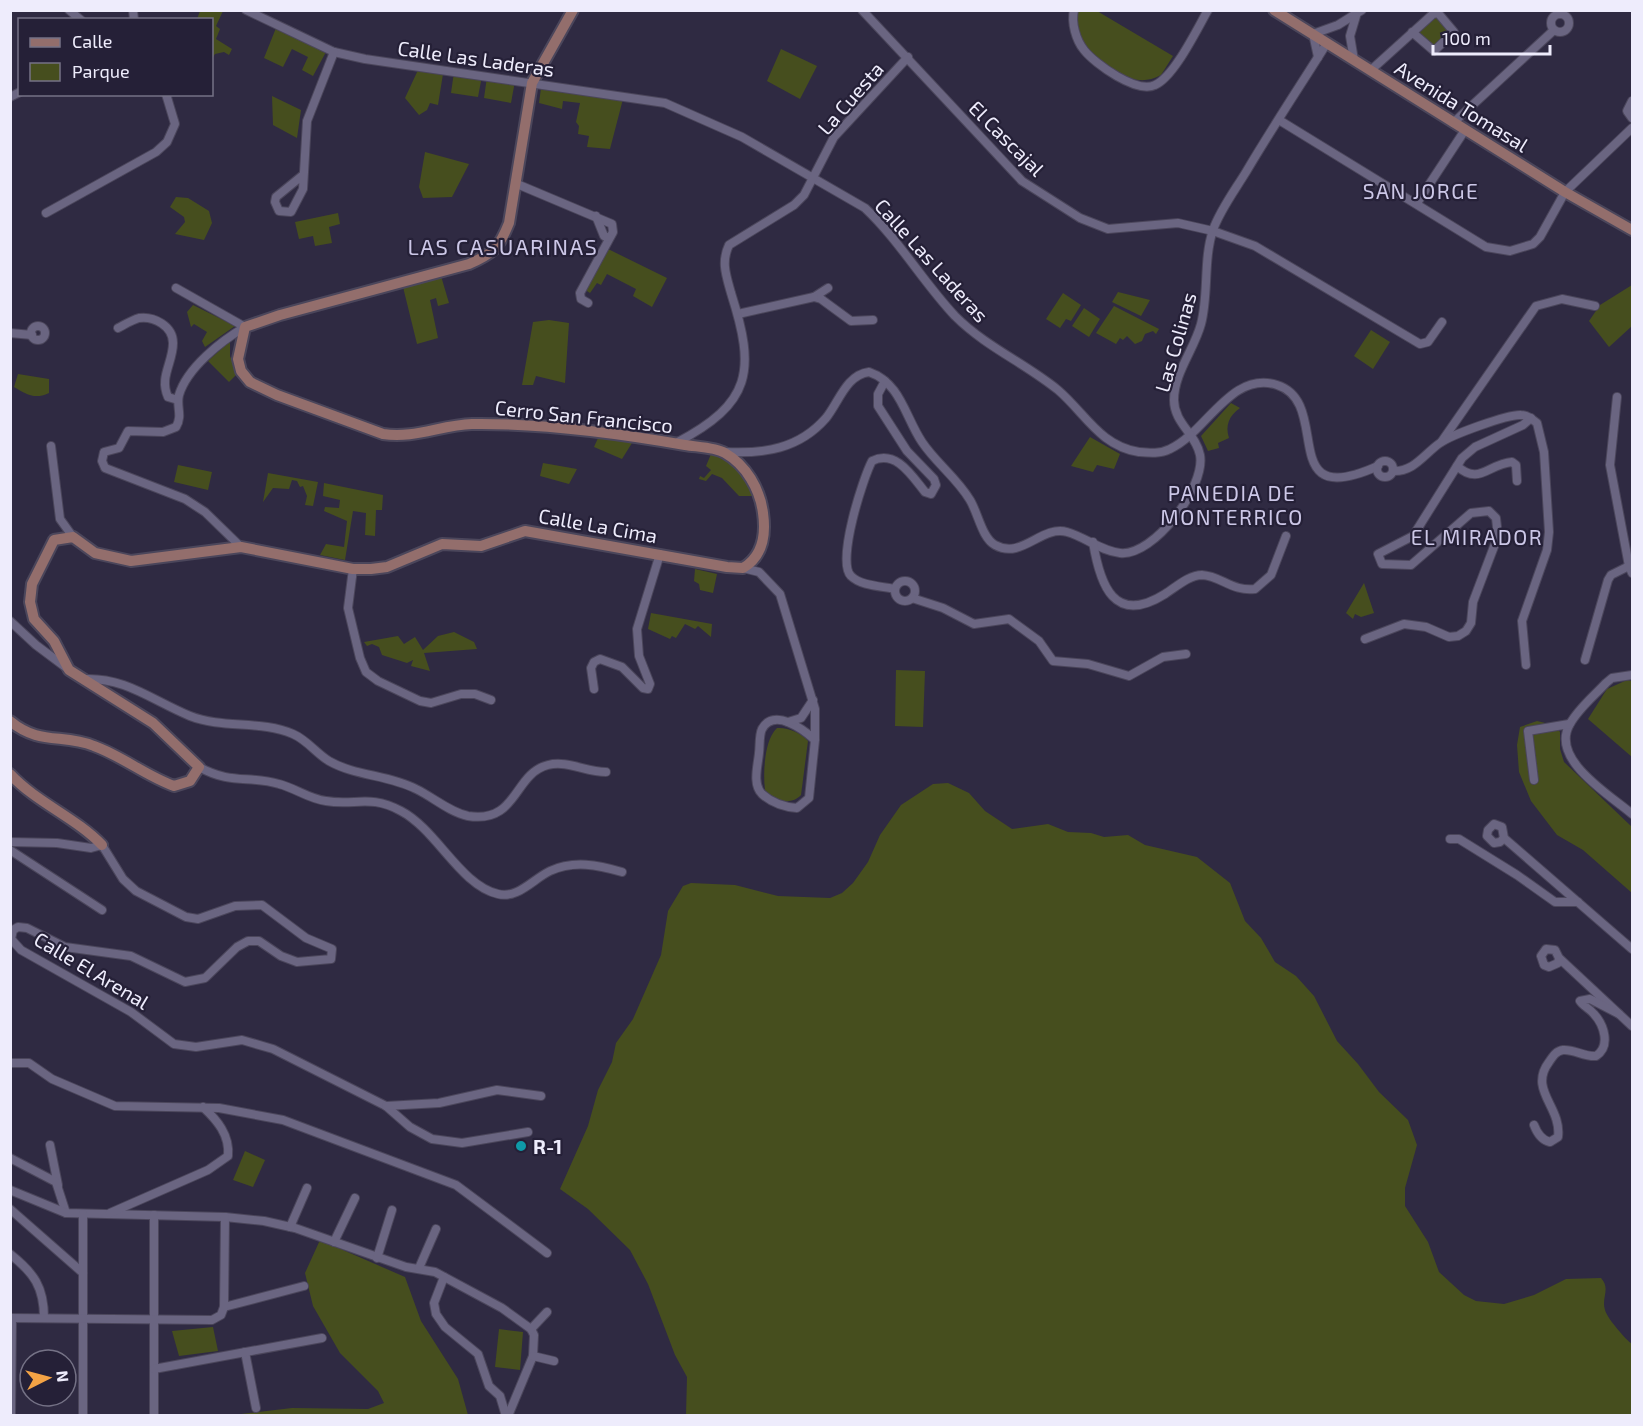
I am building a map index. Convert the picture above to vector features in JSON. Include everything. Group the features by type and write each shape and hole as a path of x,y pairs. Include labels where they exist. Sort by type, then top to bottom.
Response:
{"street":[{"name":"Calle Las Laderas","path":"246,10 334,52 665,103 733,133 865,208 882,224 954,315 994,349 1058,391 1091,426 1110,442 1130,450 1153,454 1169,450 1191,437 1240,389 1253,384 1277,384 1295,398 1301,411 1317,469 1330,478 1362,473 1378,466"},
{"path":"242,547 205,512 185,499 105,468 102,461 104,452 119,448 128,431 163,432 176,427 181,418 178,400 183,383 231,335 245,327 469,264 491,255 501,242 509,223 532,83 573,10"},
{"name":"El Cascajal","path":"862,10 1022,181 1080,218 1108,229 1178,223 1213,231 1255,246 1420,344 1428,342 1442,322"},
{"path":"1074,10 1076,37 1085,51 1116,76 1140,86 1152,87 1165,80 1208,10"},
{"name":"Avenida Tomasal","path":"1274,10 1565,192 1632,230"},
{"path":"1318,57 1313,34 1359,13"},
{"path":"1354,60 1350,36 1359,13"},
{"path":"1371,70 1412,32 1436,13 1454,32 1434,51 1412,32"},
{"path":"1453,123 1554,30"},
{"name":"Las Colinas","path":"1093,542 1120,553 1132,553 1153,542 1176,514 1198,478 1202,465 1199,451 1176,414 1174,401 1176,386 1200,328 1205,308 1213,231 1327,43"},
{"path":"303,175 276,197 275,202 279,211 286,213 294,208 303,189 306,121 334,52"},
{"name":"La Cuesta","path":"676,443 705,428 728,407 744,377 745,341 723,264 729,245 794,205 804,195 834,137 908,57"},
{"path":"46,213 156,152 167,142 175,124 167,96"},
{"path":"1632,101 1627,107 1632,118"},
{"path":"1279,120 1486,247 1510,251 1533,244 1540,237 1565,192 1632,128"},
{"path":"1417,203 1465,130"},
{"path":"517,184 612,224 613,232 580,293 581,299 588,303"},
{"path":"596,216 604,236 609,238"},
{"path":"176,288 245,327"},
{"path":"738,314 814,297 828,288"},
{"path":"814,297 821,299 851,321 873,320"},
{"path":"1393,471 1388,462 1378,466 1379,475 1387,477 1393,471 1408,469 1441,442 1536,306 1568,299 1595,306"},
{"path":"118,328 138,318 153,319 166,326 174,341 163,386 168,397 178,400"},
{"name":"Cerro San Francisco","path":"245,327 237,359 241,371 250,382 277,395 383,434 400,437 446,427 494,424 605,433 724,452 756,453 783,448 820,424 853,378 869,372 885,381"},
{"path":"10,333 32,335"},
{"path":"895,589 855,579 849,574 845,561 854,515 872,461 879,457 896,461 925,492 931,494 936,485 934,479 907,451 878,406 878,394 885,381 906,409 922,442 955,478 969,499 987,537 994,545 1005,549 1017,548 1045,534 1059,531 1093,542 1098,571 1108,593 1118,602 1138,606 1152,602 1191,578 1201,575 1235,589 1255,590 1271,575 1286,536"},
{"path":"1586,660 1608,580 1611,575 1630,569 1610,465 1617,398"},
{"path":"1441,442 1514,416 1531,418"},
{"path":"1365,639 1404,624 1426,627 1449,636 1458,636 1466,631 1471,623 1473,602 1498,536 1499,525 1489,511 1471,513 1411,565 1387,566 1378,559 1381,550 1404,542 1413,536 1457,466 1475,447 1522,425 1531,418"},
{"path":"1526,665 1522,621 1547,550 1549,532 1541,434 1531,418"},
{"path":"705,428 705,440 711,449"},
{"path":"51,446 60,519 54,540 36,572 30,602 34,619 54,641 69,670"},
{"path":"724,452 740,464 751,477 763,512 762,544 758,555 743,568"},
{"path":"1457,466 1466,474 1473,476 1512,462 1516,465 1517,481"},
{"name":"Calle Las Laderas","path":"1362,473 1379,475"},
{"path":"54,540 72,537 60,519"},
{"name":"Calle La Cima","path":"72,537 95,552 131,561 242,547 353,569 387,567 442,544 481,546 525,531 743,568"},
{"path":"594,689 591,668 594,662 600,659 622,667 643,688 648,689 650,684 639,656 637,629 660,554"},
{"path":"743,568 759,572 780,594 813,700 815,740 809,798 796,808 783,807 762,794 756,776 762,730 769,723 778,720 788,722 815,740"},
{"path":"353,569 348,608 360,658 366,672 378,681 420,701 431,703 461,694 475,694 491,700"},
{"path":"912,598 914,588 910,583 901,581 895,589 895,595 900,600 912,598 943,608 974,624 1009,619 1016,622 1039,641 1048,656 1058,663 1088,664 1129,676 1163,657 1186,654"},
{"path":"10,621 36,645 69,670 153,723 199,767 227,780 276,783 327,802 361,799 386,804 417,822 473,880 498,894 513,894 551,870 572,865 596,865 622,873"},
{"path":"1632,675 1612,678 1606,683 1570,724 1565,735 1569,758 1632,814"},
{"path":"84,679 103,678 125,684 207,721 293,734 341,766 414,788 454,812 470,816 488,816 504,809 527,780 545,765 566,764 582,770 606,772"},
{"path":"788,722 801,718 813,700"},
{"path":"10,721 39,738 74,741 97,746 174,786 189,781 199,767"},
{"path":"1534,780 1528,732 1570,724"},
{"name":"Calle El Arenal","path":"10,774 29,792 86,830 102,845 129,885 167,908 186,917 198,919 235,906 261,906 306,938 331,948 332,958 297,962 281,956 266,944 248,941 237,947 205,978 191,982 178,980 131,956 65,947 21,927 16,928 11,934 16,945 96,995 131,1012 174,1044 196,1047 228,1040 255,1042 386,1106 420,1135 444,1142 462,1143 528,1132"},
{"path":"1504,838 1632,949"},
{"path":"1450,839 1460,839 1555,902 1578,902"},
{"path":"10,842 57,843 91,848 102,845"},
{"path":"10,850 102,910"},
{"path":"1559,958 1632,1026"},
{"path":"1533,1125 1538,1135 1546,1141 1550,1142 1558,1137 1558,1126 1540,1080 1543,1070 1555,1053 1566,1050 1596,1056 1605,1045 1605,1035 1595,1015 1580,1001 1590,999 1619,1014"},
{"path":"10,1063 29,1063 52,1079 115,1106 203,1107 283,1120 434,1176 472,1196 547,1253"},
{"path":"386,1106 439,1103 497,1090 541,1096"},
{"path":"106,1214 208,1170 228,1156 224,1131 217,1120 203,1107"},
{"path":"50,1146 66,1213"},
{"path":"10,1158 47,1176 56,1182 59,1189"},
{"path":"290,1227 307,1188"},
{"path":"10,1190 66,1213 225,1217 290,1227 406,1268 418,1268 444,1277 502,1308 531,1329 534,1335 533,1356 507,1416"},
{"path":"334,1242 355,1198"},
{"path":"10,1209 82,1273"},
{"path":"376,1258 392,1210"},
{"path":"82,1214 83,1416"},
{"path":"154,1215 154,1416"},
{"path":"11,1416 11,1318 212,1320 221,1315 224,1307 225,1217"},
{"path":"418,1268 436,1229"},
{"path":"10,1254 40,1286 44,1297 44,1318"},
{"path":"444,1277 434,1303 436,1314 445,1327 478,1354 489,1386 500,1396 507,1416"},
{"path":"224,1307 304,1286"},
{"path":"531,1329 547,1312"},
{"path":"154,1369 322,1338"},
{"path":"245,1352 256,1408"},
{"path":"533,1356 554,1361"}],"green space":[{"path":"200,11 223,11 216,26 220,29 216,39 232,49 229,55 224,52 215,54 213,57 213,18 197,18"},
{"path":"1077,11 1097,11 1173,56 1161,75 1144,80 1128,78 1106,65 1084,45 1078,31"},
{"path":"1436,15 1452,32 1434,49 1419,32"},
{"path":"276,28 326,52 313,76 302,70 308,57 292,49 283,67 264,58"},
{"path":"781,49 817,66 800,99 767,81"},
{"path":"418,70 443,74 438,105 430,103 427,110 419,115 405,98"},
{"path":"454,72 482,76 478,97 451,93"},
{"path":"487,77 515,81 511,103 484,98"},
{"path":"541,88 623,99 610,149 587,147 589,136 578,134 579,126 576,122 580,103 563,101 562,109 539,103"},
{"path":"272,96 301,110 297,138 273,125"},
{"path":"425,152 469,164 452,197 423,198 419,187"},
{"path":"176,197 188,198 209,211 212,223 204,240 175,234 185,222 184,217 170,207"},
{"path":"338,213 340,224 329,227 332,243 315,246 313,236 299,239 295,222"},
{"path":"606,248 667,278 652,307 633,296 636,289 607,274 601,285 597,283 590,293 587,291 586,287"},
{"path":"441,276 449,303 438,306 436,298 430,300 438,338 417,344 403,287"},
{"path":"1632,285 1632,326 1609,347 1589,321 1600,305"},
{"path":"1118,292 1150,300 1141,316 1112,302"},
{"path":"1063,293 1081,305 1071,321 1066,319 1060,328 1046,319"},
{"path":"193,305 235,326 205,347 202,341 207,332 194,324 191,327 187,312"},
{"path":"1114,306 1159,329 1156,334 1153,331 1145,334 1142,341 1135,344 1127,336 1123,340 1120,338 1116,344 1096,333"},
{"path":"1084,308 1100,319 1089,337 1072,326"},
{"path":"549,320 569,323 565,383 536,376 533,385 522,385 533,322"},
{"path":"1371,330 1390,342 1373,369 1354,356"},
{"path":"230,341 230,356 237,374 229,382 208,361"},
{"path":"18,374 49,379 49,393 34,396 14,387"},
{"path":"1231,403 1240,408 1229,421 1227,429 1229,438 1218,443 1219,448 1208,451 1201,436"},
{"path":"1090,437 1120,454 1114,469 1097,465 1093,472 1071,466"},
{"path":"598,438 632,443 622,459 594,447"},
{"path":"711,454 738,470 748,482 754,496 739,496 722,478 712,474 706,481 699,479 700,476 704,478 711,470 706,466"},
{"path":"543,463 577,469 569,484 540,476"},
{"path":"178,465 212,472 208,490 174,482"},
{"path":"268,473 318,482 313,506 305,505 307,496 303,486 300,487 297,481 292,480 289,489 273,488 263,502"},
{"path":"324,483 383,495 382,510 376,510 375,536 365,535 366,513 353,511 345,560 320,555 326,544 344,547 347,521 324,511 325,507 339,508 340,500 323,496"},
{"path":"695,569 717,574 713,593 700,590 699,584 694,581"},
{"path":"1364,583 1374,613 1361,617 1355,614 1353,619 1346,613"},
{"path":"651,613 712,624 711,637 698,626 695,629 685,624 676,638 672,636 670,639 648,629"},
{"path":"454,632 474,642 477,649 424,653 430,671 411,666 413,660 407,663 382,655 379,647 372,644 367,646 364,642 398,636 404,644 415,637 423,650 438,636"},
{"path":"896,670 925,671 923,727 895,726"},
{"path":"1627,680 1632,681 1632,757 1588,719 1607,689"},
{"path":"1537,721 1554,725 1560,732 1560,749 1564,762 1632,827 1632,893 1583,850 1557,835 1531,801 1519,772 1517,745 1520,727"},
{"path":"777,728 794,731 808,741 801,795 788,801 778,799 765,790 764,766 767,748"},
{"path":"948,783 969,793 985,811 1012,829 1048,824 1068,832 1091,833 1104,837 1128,835 1145,845 1197,857 1230,883 1245,921 1261,938 1275,962 1296,976 1314,996 1337,1041 1379,1092 1408,1120 1417,1145 1405,1188 1405,1206 1428,1242 1439,1272 1464,1295 1476,1301 1504,1304 1534,1295 1566,1279 1601,1278 1606,1290 1604,1306 1606,1314 1632,1344 1632,1415 686,1415 687,1377 675,1355 648,1284 630,1250 588,1209 560,1189 588,1126 598,1090 612,1062 616,1043 633,1019 661,955 668,911 683,886 691,883 735,885 778,896 830,898 842,893 853,883 868,862 880,835 901,805 933,784"},
{"path":"245,1151 265,1160 253,1187 233,1180"},
{"path":"320,1240 405,1277 421,1321 458,1379 468,1415 224,1416 292,1408 368,1409 384,1403 378,1391 340,1353 313,1306 305,1273"},
{"path":"213,1327 218,1351 179,1356 172,1331"},
{"path":"499,1329 523,1332 520,1370 495,1367"}],"place":[{"name":"R-1","path":"521,1146"}],"district":[{"name":"SAN JORGE","path":"1421,190"},
{"name":"LAS CASUARINAS","path":"503,246"},
{"name":"PANEDIA DE MONTERRICO","path":"1232,504"},
{"name":"EL MIRADOR","path":"1477,536"}]}
